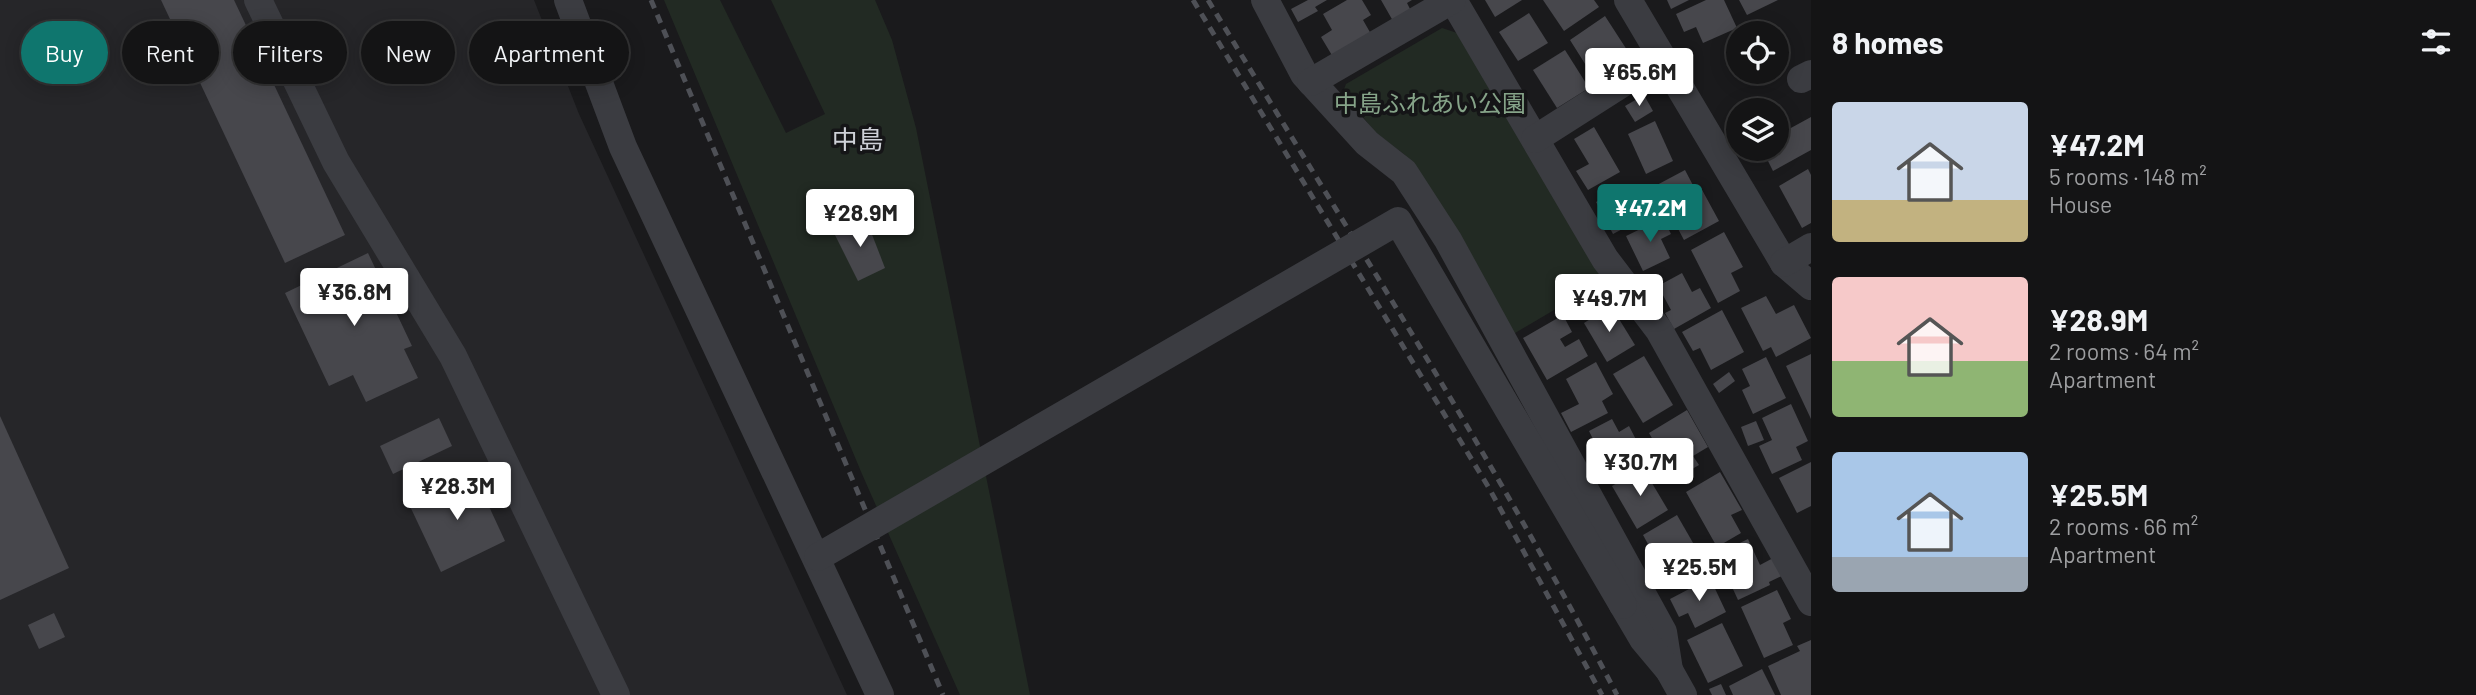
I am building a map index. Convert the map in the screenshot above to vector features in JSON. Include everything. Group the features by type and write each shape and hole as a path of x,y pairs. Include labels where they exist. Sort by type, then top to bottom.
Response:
{"street":[{"path":"258,0 335,162 453,356 616,695"},
{"path":"568,0 624,146 818,557 880,695"},
{"path":"1265,0 1304,74 1367,143 1405,172 1448,240 1662,632 1670,670"},
{"path":"1311,82 1453,0 1605,259 1659,330 1811,602"},
{"path":"1629,0 1784,263 1811,286"},
{"path":"1535,139 1662,58"},
{"path":"818,557 1398,221 1643,639 1670,670 1683,695"},
{"path":"1784,263 1811,247"}],"shaded area":[{"path":"0,0 534,0 542,21 469,21 469,84 567,84 847,695 0,695"}],"green space":[{"path":"664,0 720,0 786,133 825,114 771,0 875,0 892,40 916,128 1030,695 960,695 862,474"},
{"name":"中島ふれあい公園","path":"1442,28 1457,33 1605,280 1510,336 1405,155 1375,132 1343,92 1346,84"}],"building":[{"path":"161,0 234,0 244,21 233,21 233,84 274,84 345,235 285,263 201,84 219,84 219,21 171,21"},
{"path":"1308,0 1327,0 1315,7 1318,11 1298,22 1291,9"},
{"path":"1347,0 1362,0 1371,15 1363,20 1371,34 1333,57 1321,37 1332,30 1323,14"},
{"path":"1381,0 1412,0 1407,3 1411,11 1393,21"},
{"path":"1485,0 1522,0 1495,17"},
{"path":"1543,0 1594,0 1599,7 1564,31"},
{"path":"1667,0 1689,0 1671,9"},
{"path":"1706,0 1724,0 1734,21 1726,21 1726,33 1703,43 1696,27 1684,32 1676,14"},
{"path":"1739,0 1778,0 1747,15"},
{"path":"1529,13 1548,43 1518,61 1499,32"},
{"path":"1605,16 1627,50 1615,57 1623,70 1605,82 1592,64 1587,67 1570,40"},
{"path":"1565,50 1589,88 1557,108 1533,70"},
{"path":"1644,95 1653,111 1635,122 1625,106"},
{"path":"1811,117 1811,150 1773,171 1768,161 1789,161 1789,129"},
{"path":"1655,121 1673,161 1646,174 1628,134"},
{"path":"1594,127 1620,172 1588,190 1576,171 1589,164 1574,139"},
{"path":"1808,169 1811,175 1811,223 1802,228 1779,186"},
{"path":"1685,170 1696,191 1701,188 1719,221 1684,240 1655,186"},
{"path":"1629,184 1647,216 1613,234 1596,202"},
{"path":"1663,218 1671,234 1661,239 1670,258 1643,271 1626,236"},
{"path":"866,219 885,268 858,281 833,231"},
{"path":"1724,232 1743,267 1731,273 1740,291 1718,303 1691,250"},
{"path":"368,253 412,346 404,349 418,378 366,402 353,375 329,386 285,293"},
{"path":"1682,273 1692,292 1700,288 1711,308 1674,329 1665,313 1671,310 1658,286"},
{"path":"1766,296 1776,314 1794,305 1811,338 1776,357 1771,347 1763,351 1741,308"},
{"path":"1592,297 1596,304 1579,314 1575,306"},
{"path":"1611,306 1635,345 1607,362 1584,323"},
{"path":"1722,310 1744,352 1711,370 1700,348 1693,351 1682,332"},
{"path":"1563,315 1572,332 1560,339 1565,347 1579,339 1588,356 1547,380 1523,338"},
{"path":"1811,354 1811,419 1786,366"},
{"path":"1644,356 1673,405 1643,423 1613,374"},
{"path":"1766,357 1786,398 1753,414 1742,390 1750,386 1742,369"},
{"path":"1596,362 1613,394 1602,401 1608,413 1571,432 1561,413 1579,404 1566,379"},
{"path":"1729,372 1735,381 1719,393 1713,384"},
{"path":"1791,404 1808,441 1796,447 1802,460 1772,474 1759,446 1772,440 1762,418"},
{"path":"1687,410 1708,447 1693,456 1699,465 1675,479 1649,433"},
{"path":"0,416 69,568 0,600"},
{"path":"439,418 452,446 393,474 380,446"},
{"path":"1612,419 1619,432 1629,426 1646,459 1607,479 1589,446 1595,443 1589,431"},
{"path":"1756,421 1764,440 1748,446 1741,427"},
{"path":"1811,462 1811,506 1797,513 1779,478"},
{"path":"1643,468 1668,510 1637,529 1612,486"},
{"path":"473,472 505,541 441,572 408,502"},
{"path":"1720,472 1742,510 1731,515 1741,533 1717,547 1686,492"},
{"path":"1677,515 1700,555 1665,575 1643,535"},
{"path":"1748,539 1760,565 1775,557 1784,575 1769,582 1770,585 1738,600 1717,554"},
{"path":"1710,578 1726,612 1695,628 1688,613 1679,617 1670,599"},
{"path":"1777,590 1791,619 1783,623 1793,645 1764,658 1741,607"},
{"path":"54,613 65,637 39,649 28,625"},
{"path":"1722,623 1743,666 1708,683 1687,640"},
{"path":"1811,640 1811,695 1781,695 1768,666 1800,651 1797,646"},
{"path":"1762,669 1775,695 1733,695 1729,686"},
{"path":"1721,684 1726,695 1712,695 1709,689"}],"railway":[{"path":"651,0 943,695"},
{"path":"1193,0 1489,488 1602,695"},
{"path":"1208,0 1470,431 1570,606 1617,695"}],"district":[{"name":"中島","path":"858,138"}]}
